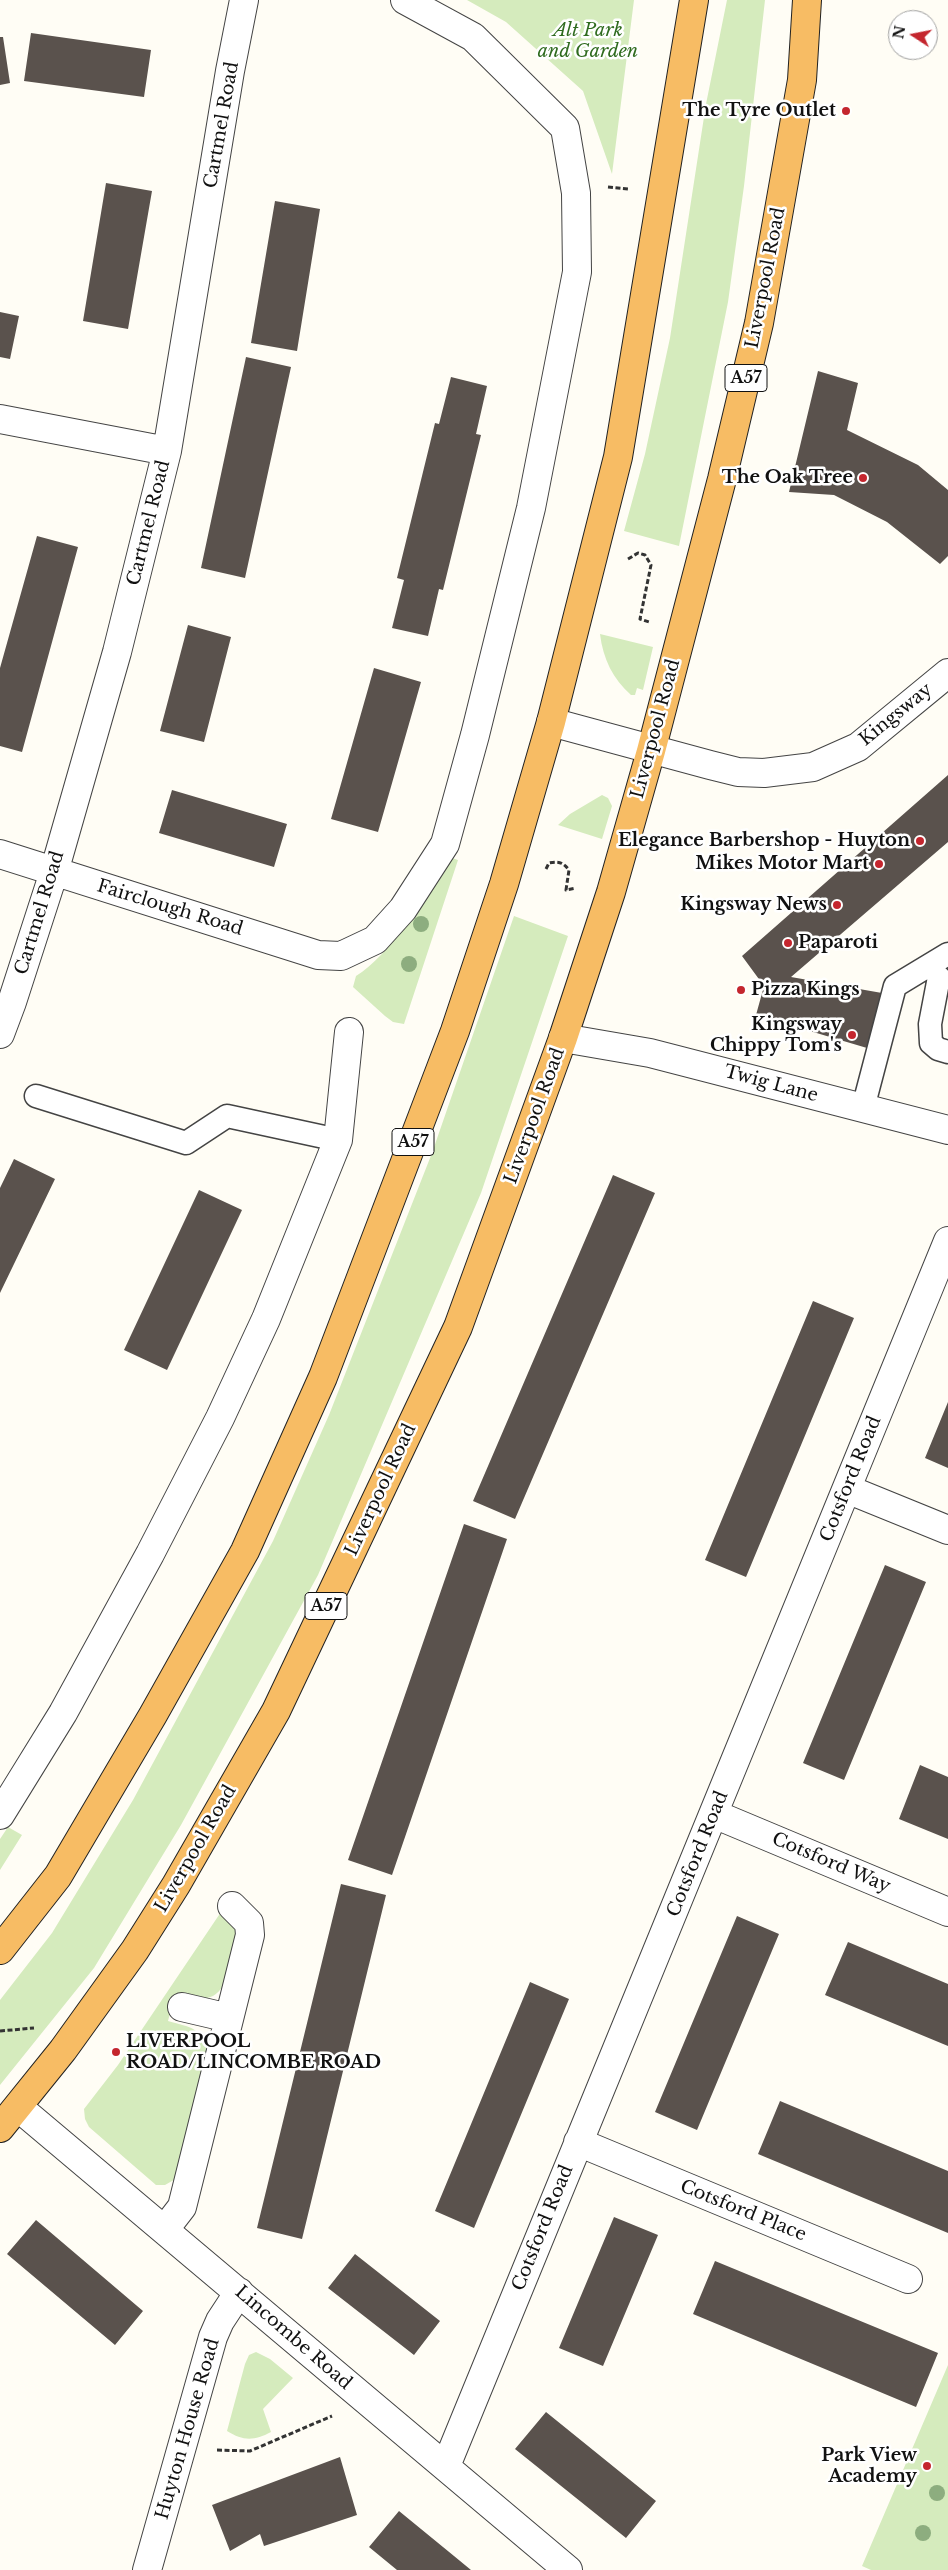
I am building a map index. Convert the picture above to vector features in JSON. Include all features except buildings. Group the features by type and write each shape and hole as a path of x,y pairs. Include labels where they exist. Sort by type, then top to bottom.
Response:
{"highway":[{"name":"A57","path":"0,1950 58,1876 153,1715 245,1551 323,1377 455,1032 504,884 551,722 618,457 664,192 694,0"},
{"name":"Liverpool Road","path":"0,2128 18,2107 135,1950 176,1885 276,1711 458,1327 563,1038 611,892 652,750 722,479 759,323 802,80 807,0"}],"street":[{"name":"Cartmel Road","path":"0,1034 54,872 116,652 167,451 230,71 244,0"},
{"path":"405,0 473,37 565,128 576,193"},
{"name":"Fairclough Road","path":"0,854 318,954 341,956 374,940 403,909 445,844 476,735 531,508 578,272 576,193"},
{"path":"0,419 167,451"},
{"name":"Kingsway","path":"551,722 738,772 764,773 813,767 858,747 948,673"},
{"path":"0,1815 63,1714 150,1554 220,1418 266,1319 338,1140 349,1032"},
{"name":"Twig Lane","path":"563,1038 650,1052 948,1130"},
{"name":"Cotsford Road","path":"446,2466 948,1241"},
{"path":"847,1488 948,1530"},
{"name":"Cotsford Way","path":"714,1814 948,1912"},
{"path":"165,2228 182,2207 250,1935 249,1923 232,1906"},
{"path":"182,2008 229,2018"},
{"name":"Lincombe Road","path":"18,2107 165,2228 357,2393 568,2570"},
{"name":"Cotsford Place","path":"578,2142 908,2279"},
{"name":"Huyton House Road","path":"147,2570 213,2337 220,2321 239,2292"}],"lane":[{"path":"863,1108 895,986 948,954"},
{"path":"939,977 930,1024 931,1043 938,1049 948,1052"},
{"path":"36,1096 186,1144 226,1116 338,1140"}],"path":[{"path":"576,193 612,187 664,192"},
{"path":"620,562 638,554 649,559 651,565 640,619 646,622 653,620"},
{"path":"544,875 549,863 558,862 565,864 569,870 566,890 585,886"},
{"path":"0,2031 34,2028"},
{"path":"182,2449 250,2451 338,2414 357,2393"}],"green space":[{"name":"Alt Park and Garden","path":"467,0 634,0 612,174 583,91 506,22"},
{"path":"727,0 765,0 744,186 728,302 679,546 624,531 645,454 670,338 706,104"},
{"path":"600,634 653,647 643,690 637,688 635,695 631,695 619,682 606,660"},
{"path":"602,795 608,798 612,806 602,839 558,825 570,814"},
{"path":"452,858 458,860 404,1024 393,1022 353,987 356,976 369,967 395,939"},
{"path":"514,916 568,936 481,1193 318,1575 181,1825 94,1968 0,2085 0,2000 52,1933 133,1800 273,1541 329,1415 432,1153"},
{"path":"8,1827 22,1835 0,1870 0,1839"},
{"path":"221,1912 231,1922 236,1937 232,1966 224,1985 213,1996 203,1999 175,1994 168,2021 198,2032 208,2051 179,2177 165,2185 156,2185 89,2127 85,2119 84,2109 118,2065"},
{"path":"256,2352 270,2359 293,2378 263,2409 271,2432 249,2439 238,2437 227,2431 245,2364 249,2355"},
{"name":"Park View Academy","path":"948,2365 948,2570 871,2570 862,2566"}],"place":[{"name":"The Tyre Outlet","path":"846,111"},
{"name":"The Oak Tree","path":"863,478"},
{"name":"Elegance Barbershop - Huyton","path":"920,841"},
{"name":"Mikes Motor Mart","path":"879,864"},
{"name":"Kingsway News","path":"837,905"},
{"name":"Paparoti","path":"788,943"},
{"name":"Pizza Kings","path":"741,990"},
{"name":"Kingsway Chippy Tom's","path":"852,1035"},
{"name":"LIVERPOOL ROAD/LINCOMBE ROAD","path":"116,2052"},
{"name":"Park View Academy","path":"927,2466"}]}
